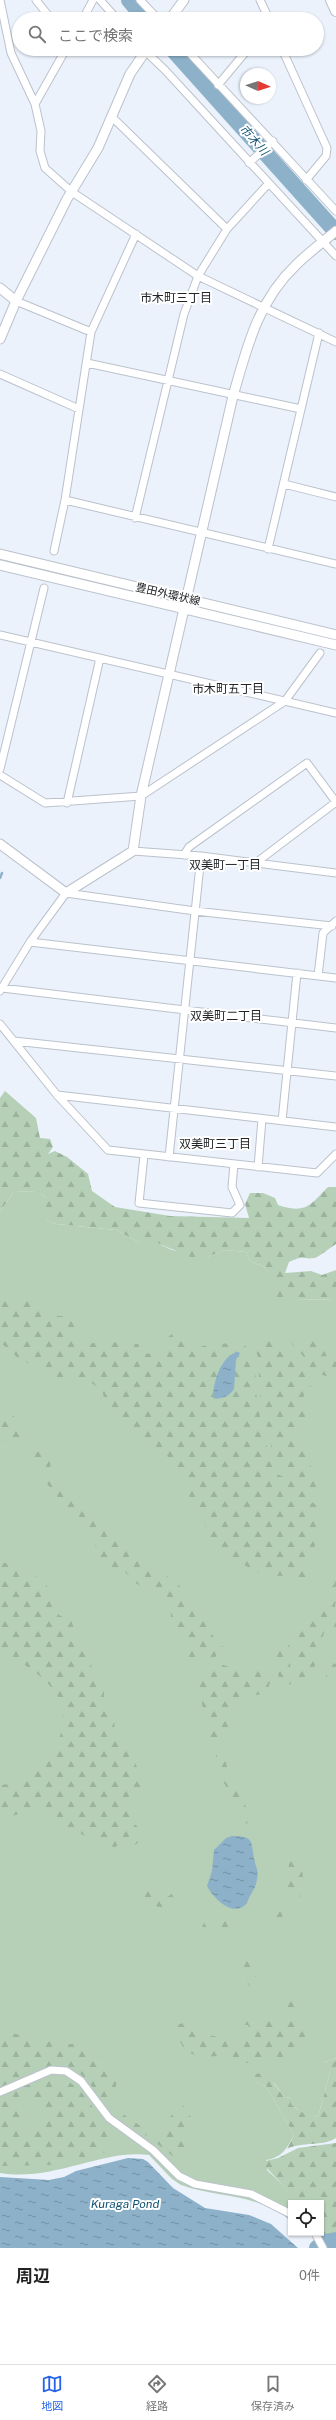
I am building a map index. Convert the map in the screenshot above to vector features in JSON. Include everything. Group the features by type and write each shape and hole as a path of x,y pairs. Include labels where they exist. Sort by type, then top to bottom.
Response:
{"main road":[{"path":"331,0 336,11"}],"street":[{"path":"0,0 1,12 12,55"},
{"path":"36,0 45,12"},
{"path":"87,12 93,0"},
{"path":"100,0 111,12"},
{"path":"140,0 151,12"},
{"path":"175,12 184,0"},
{"path":"260,0 265,12"},
{"path":"12,56 35,104 41,131 41,160 45,168 72,192 198,276 336,342"},
{"path":"35,104 62,56"},
{"path":"0,339 16,301 72,192 98,148 130,74 141,56"},
{"path":"151,56 336,256"},
{"path":"192,56 218,85 273,141 306,180 336,211"},
{"path":"218,85 242,56"},
{"path":"285,56 327,148 326,156 306,180"},
{"path":"112,117 227,229"},
{"path":"249,163 273,141"},
{"path":"135,518 184,314 198,276 227,229 269,183"},
{"path":"133,851 141,796 233,396 251,334 263,306 286,275 336,232"},
{"path":"54,551 66,500 91,332 136,234"},
{"path":"0,288 16,301 91,332"},
{"path":"268,549 319,333"},
{"path":"87,363 167,382 301,409"},
{"path":"0,374 79,409"},
{"path":"284,484 336,497"},
{"path":"66,500 135,518 336,564"},
{"name":"豊田外環状線","path":"0,554 336,635"},
{"name":"豊田外環状線","path":"0,565 336,645"},
{"path":"0,769 44,588"},
{"path":"0,635 170,673 336,713"},
{"path":"0,774 45,803 67,803 141,796 285,701 320,653"},
{"path":"67,803 100,658"},
{"path":"184,855 189,847 307,763 336,802 257,862"},
{"path":"0,844 66,893 195,911 334,924"},
{"path":"336,872 201,856 133,851 66,893 30,942 1,990 336,1028"},
{"path":"169,1157 201,856"},
{"path":"318,976 323,933 334,924"},
{"path":"30,942 336,978"},
{"path":"282,1121 297,973"},
{"path":"0,1024 57,1095 108,1150 317,1173 336,1154"},
{"path":"14,1041 336,1076"},
{"path":"57,1095 174,1110 336,1127"},
{"path":"258,1167 262,1119"},
{"path":"144,1155 139,1203 232,1213 240,1205 232,1187 234,1164"},
{"path":"0,2092 51,2070 66,2071 81,2081 109,2118 153,2150 179,2176 195,2184 251,2194 288,2212"},
{"path":"317,2236 323,2248"}],"green space":[{"path":"5,1091 36,1118 40,1138 50,1139 53,1147 48,1154 55,1151 67,1157 88,1174 92,1191 115,1207 170,1216 249,1218 245,1204 250,1193 263,1193 275,1198 278,1205 295,1209 311,1203 328,1187 336,1187 336,1244 316,1258 301,1258 289,1262 285,1273 311,1271 322,1275 336,1270 336,1299 293,1300 273,1297 273,1278 264,1267 250,1261 246,1252 225,1250 207,1257 191,1257 157,1243 140,1243 116,1230 56,1224 46,1220 46,1198 36,1191 13,1192 0,1211 0,1098"},
{"path":"36,1191 46,1198 46,1220 56,1224 116,1230 140,1243 157,1243 172,1250 207,1257 225,1250 246,1252 250,1261 264,1267 293,1300 336,1299 336,2058 323,2063 330,2072 318,2117 304,2115 291,2104 291,2097 285,2098 274,2083 255,2082 266,2086 294,2135 283,2152 272,2159 266,2160 267,2170 299,2200 288,2200 288,2219 264,2205 237,2197 181,2185 172,2179 149,2155 131,2154 95,2160 58,2170 39,2173 20,2175 0,2173 0,1211 13,1192"},
{"path":"0,1299 31,1300 50,1315 70,1317 78,1323 75,1332 77,1341 90,1344 99,1341 138,1344 143,1352 158,1355 167,1338 178,1329 188,1333 192,1344 196,1348 216,1344 239,1344 250,1349 256,1363 257,1401 274,1473 299,1483 312,1502 319,1507 320,1533 308,1562 308,1583 302,1583 295,1576 266,1576 234,1560 221,1560 202,1518 193,1509 189,1494 182,1481 171,1473 169,1457 157,1452 141,1431 118,1420 109,1413 102,1391 89,1381 56,1379 17,1357 0,1342","holes":["236,1360 234,1389 214,1387 218,1370"]},
{"path":"266,1338 274,1341 287,1358 296,1360 311,1386 301,1400 309,1407 293,1440 296,1442 301,1442 307,1456 314,1477 318,1500 312,1494 304,1481 297,1475 276,1469 260,1395 258,1357 254,1346 260,1339"},
{"path":"291,1339 318,1339 328,1351 336,1352 336,1355 305,1358 292,1344"},
{"path":"336,1359 336,1378 314,1371 304,1362"},
{"path":"0,1405 13,1415 19,1423 25,1439 20,1445 14,1447 0,1439"},
{"path":"41,1451 49,1455 51,1470 61,1483 78,1494 81,1505 90,1516 97,1517 128,1552 150,1564 176,1582 187,1595 195,1613 210,1621 213,1636 219,1643 232,1652 228,1655 216,1655 215,1659 228,1667 259,1669 273,1675 266,1693 251,1696 234,1709 228,1737 220,1740 228,1771 250,1815 251,1819 246,1824 216,1768 216,1749 207,1730 199,1688 201,1675 207,1672 205,1661 195,1664 188,1657 184,1641 172,1623 170,1607 165,1599 137,1584 124,1571 109,1568 100,1560 93,1538 76,1513 64,1505 41,1476 31,1453"},
{"path":"0,1560 4,1563 18,1566 37,1577 44,1579 59,1615 72,1622 75,1634 81,1638 92,1657 91,1668 93,1675 104,1686 104,1703 114,1720 116,1738 126,1741 130,1747 145,1786 143,1794 133,1809 132,1822 138,1827 140,1841 135,1845 123,1842 115,1847 102,1845 59,1822 53,1813 46,1811 26,1812 0,1819 0,1785 18,1782 29,1776 48,1759 60,1736 62,1712 59,1699 55,1692 42,1678 25,1665 0,1652"},
{"path":"336,1567 336,1593 333,1594 330,1589 335,1583 332,1577"},
{"path":"336,1598 334,1611 325,1630 315,1665 307,1676 300,1680 294,1659 296,1629 305,1621 309,1613 315,1615 318,1620 327,1599"},
{"path":"336,1622 336,1634 330,1647 327,1646 328,1638"},
{"path":"284,1636 289,1642 291,1684 280,1688 276,1655 271,1650"},
{"path":"326,1661 336,1664 336,1678 326,1695"},
{"path":"287,1858 301,1869 303,1874 303,1883 299,1898 294,1900 289,1897 278,1928 275,1925 277,1910 288,1887 285,1880 289,1865"},
{"path":"176,1888 179,1891 177,1908 174,1909 169,1905 165,1907 157,1907 141,1895 142,1890 146,1889 155,1899 162,1899 170,1895"},
{"path":"225,1916 240,1928 240,1931 230,1932 223,1928 206,1932 201,1929 204,1923"},
{"path":"245,1952 256,1978 252,1985 249,1986 239,1959 241,1953"},
{"path":"289,1968 292,1980 288,1985 282,1973"},
{"path":"289,1998 294,2006 294,2019 309,2034 312,2041 293,2047 287,2054 277,2060 247,2063 219,2056 198,2057 185,2050 173,2030 174,2026 183,2023 198,2031 218,2037 228,2039 245,2036 251,2031 248,2025 244,2025 244,2016 249,2014 258,2018 269,2020 280,2019 288,2015 285,2007"},
{"path":"0,2029 42,2042 56,2041 62,2044 83,2044 90,2048 102,2057 116,2082 116,2089 110,2101 111,2106 145,2129 147,2135 144,2137 118,2120 87,2080 76,2070 64,2064 39,2068 0,2088"},
{"path":"336,2058 336,2138 331,2141 299,2145 287,2149 294,2135 266,2086 255,2082 250,2078 252,2075 265,2072 285,2098 291,2097 291,2104 294,2107 306,2114 318,2117 330,2072 323,2068 323,2063"},
{"path":"44,2077 69,2082 79,2089 106,2125 110,2140 106,2152 52,2165 0,2166 0,2099 18,2090 26,2114 23,2134 25,2137 33,2133 39,2128 47,2115 42,2104 35,2103 23,2087 33,2080"},
{"path":"185,2105 187,2113 191,2117 185,2133 188,2148 186,2154 175,2158 155,2142 155,2137 164,2138 166,2123 169,2118"},
{"path":"336,2143 336,2234 323,2237 321,2236 324,2236 324,2200 297,2200 261,2162 278,2158 298,2148"}],"water":[{"path":"238,1352 240,1353 236,1360 234,1389 225,1397 213,1398 216,1378 219,1370 227,1358"},
{"path":"232,1836 244,1837 250,1840 258,1872 255,1886 247,1903 236,1909 224,1905 214,1896 207,1886 212,1871 214,1850 226,1838"},
{"name":"Kuraga Pond","path":"128,2158 143,2159 148,2162 173,2188 205,2208 249,2215 271,2224 298,2248 0,2248 0,2177 49,2180 64,2177 76,2171"}],"waterway":[{"name":"市木川","path":"129,0 139,12"},
{"name":"市木川","path":"178,56 336,232"},
{"path":"0,878 2,873"},
{"name":"市木川","path":"317,2248 325,2242 336,2240"}],"district":[{"name":"市木町三丁目","path":"176,298"},
{"name":"市木町五丁目","path":"228,689"},
{"name":"双美町一丁目","path":"225,865"},
{"name":"双美町二丁目","path":"226,1016"},
{"name":"双美町三丁目","path":"215,1144"}]}
